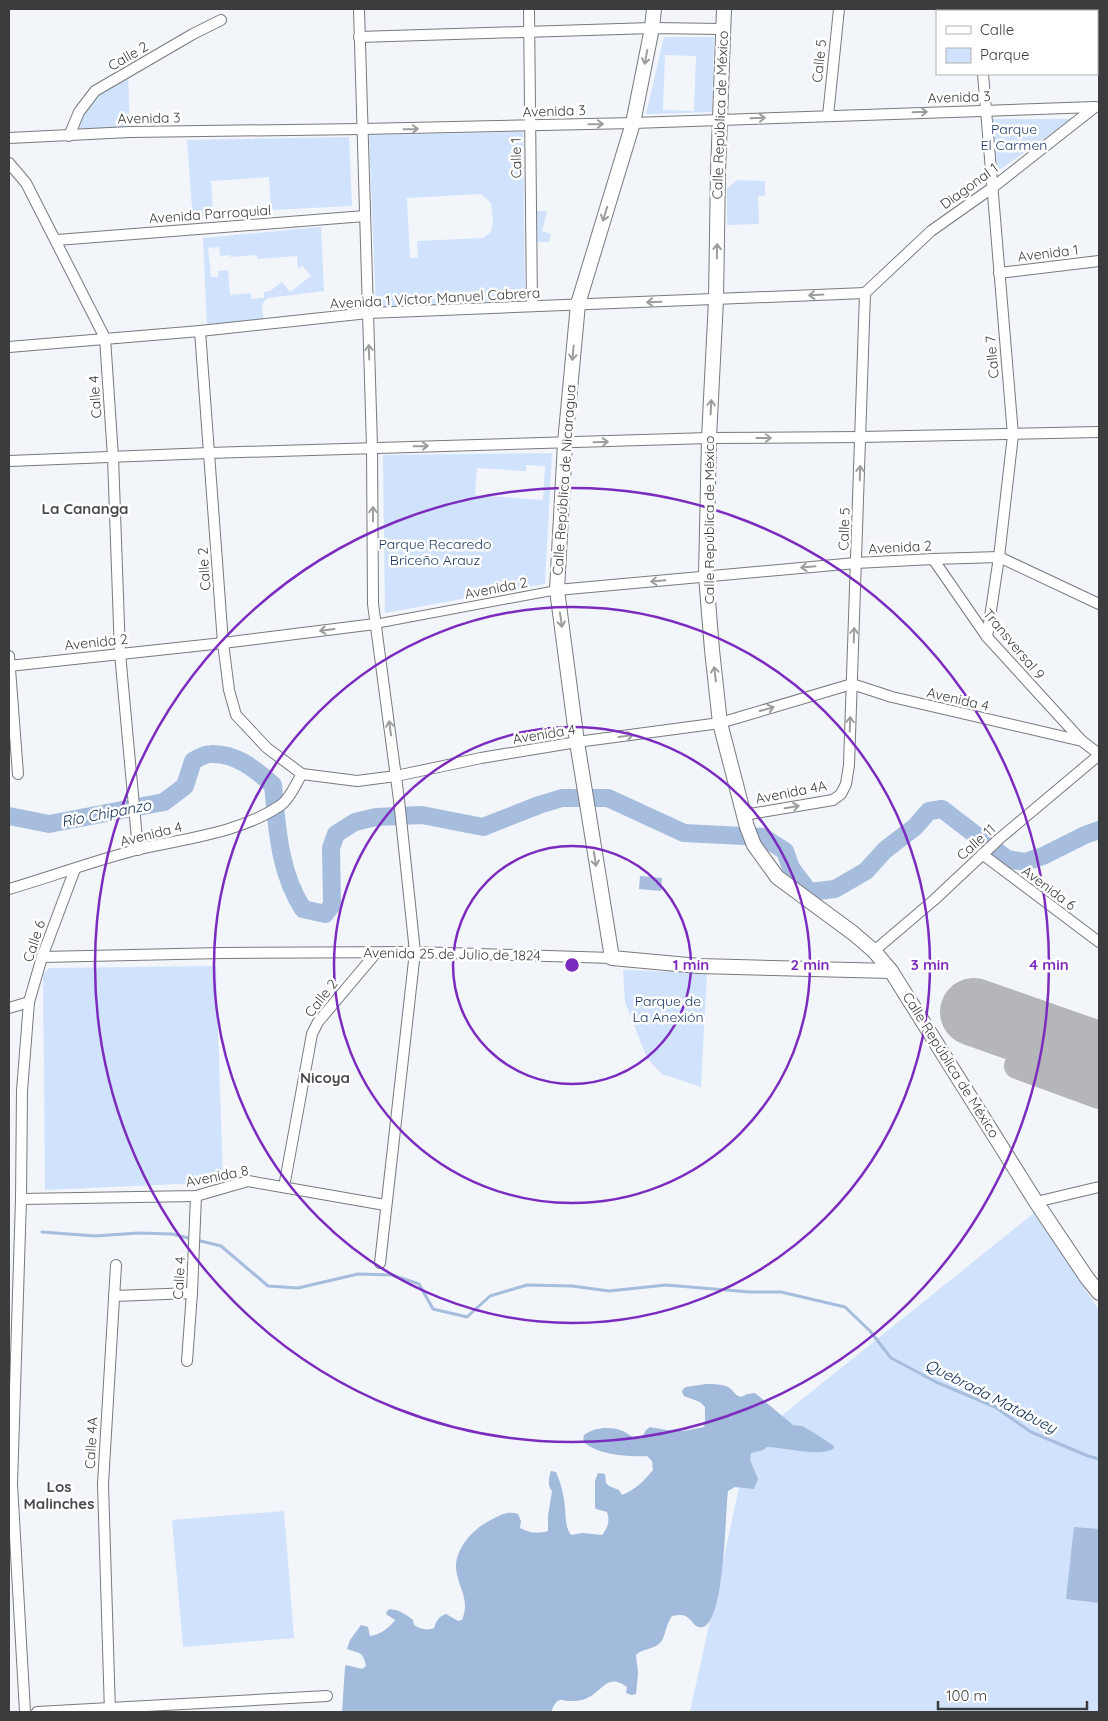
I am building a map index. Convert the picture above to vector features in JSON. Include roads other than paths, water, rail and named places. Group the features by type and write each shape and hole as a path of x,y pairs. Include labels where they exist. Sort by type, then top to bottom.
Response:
{"main road":[{"name":"Calle República de Nicaragua","path":"612,958 577,742 557,590 565,443 578,304 633,123 654,9"},
{"name":"Calle República de México","path":"724,9 719,119 716,300 709,438 706,576 720,723 745,821 754,844 777,877 853,933 874,951 891,971 1036,1202 1099,1293"},
{"name":"Avenida 25 de Julio de 1824","path":"612,958 699,966 891,971"}],"street":[{"path":"359,9 372,447 373,604 399,800 415,952 385,1205 380,1263"},
{"name":"Calle 1","path":"529,9 532,306"},
{"name":"Calle 5","path":"828,116 839,9"},
{"name":"Calle 2","path":"69,136 79,112 95,91 192,34 221,20"},
{"path":"359,37 652,28 723,29"},
{"name":"Calle 7","path":"983,75 1013,435 999,557 987,637"},
{"name":"Avenida 3","path":"9,138 130,132 362,130 633,123 1097,105"},
{"name":"Diagonal 1","path":"865,293 931,231 992,188 1097,105"},
{"name":"Calle 4","path":"9,163 26,183 105,338 113,457 120,653 138,850"},
{"name":"Avenida Parroquial","path":"56,240 365,216"},
{"name":"Avenida 1","path":"999,273 1099,261"},
{"name":"Calle 5","path":"849,765 865,293"},
{"name":"Avenida 1 Víctor Manuel Cabrera","path":"9,348 105,338 200,332 368,313 865,293"},
{"name":"Calle 2","path":"200,332 223,643 229,690 236,715 267,748 302,774"},
{"path":"9,462 372,447 709,438 1013,435 1099,432"},
{"name":"Avenida 2","path":"9,663 223,643 375,624 557,590 856,563 933,558 999,557 1099,604"},
{"name":"Transversal 9","path":"933,558 987,637 1082,742"},
{"path":"9,663 18,774"},
{"name":"Avenida 4","path":"9,888 138,850 250,822 264,816 284,803 302,774 358,781 396,776 481,758 577,742 720,723 852,684 892,698 1082,742 1099,754"},
{"name":"Calle 11","path":"874,951 934,900 984,852 1099,754"},
{"name":"Avenida 4A","path":"745,821 833,800 841,794 846,784 849,765"},
{"name":"Avenida 6","path":"984,852 1098,939"},
{"name":"Calle 6","path":"25,1712 12,1484 22,1199 22,1091 29,1002 42,957 75,869"},
{"name":"Avenida 25 de Julio de 1824","path":"42,957 222,953 415,952 612,958"},
{"name":"Calle 2","path":"284,1187 312,1034 318,1022 376,953"},
{"path":"9,1008 29,1002"},
{"name":"Avenida 8","path":"22,1199 196,1196 248,1181 385,1205"},
{"path":"1036,1202 1099,1188"},
{"name":"Calle 4","path":"187,1360 196,1196"},
{"name":"Calle 4A","path":"109,1710 102,1484 116,1265"},
{"path":"114,1296 192,1294"},
{"path":"37,1712 109,1710 327,1696"}],"waterway":[{"name":"Río Chipanzo","path":"9,816 49,824 164,802 185,786 193,761 209,754 229,756 245,763 273,785 280,849 295,895 303,909 325,914 332,905 331,848 336,834 355,822 376,817 422,815 483,827 562,798 608,798 684,833 763,837 785,851 791,868 809,892 835,889 866,871 885,850 915,827 929,811 942,809 1007,859 1025,862 1043,856 1099,830"},
{"name":"Quebrada Matabuey","path":"42,1232 95,1236 138,1233 172,1234 221,1246 268,1286 298,1288 358,1274 392,1275 419,1284 433,1309 467,1317 490,1296 527,1285 572,1286 609,1291 666,1285 750,1292 781,1292 845,1307 870,1331 891,1358 936,1382 995,1407 1031,1432 1099,1459"}],"district":[{"name":"La Cananga","path":"85,508"},
{"name":"Nicoya","path":"325,1077"},
{"name":"Los Malinches","path":"59,1494"}],"park label":[{"name":"Parque El Carmen","path":"1014,138"},
{"name":"Parque Recaredo Briceño Arauz","path":"435,552"},
{"name":"Parque de La Anexión","path":"668,1010"}]}
